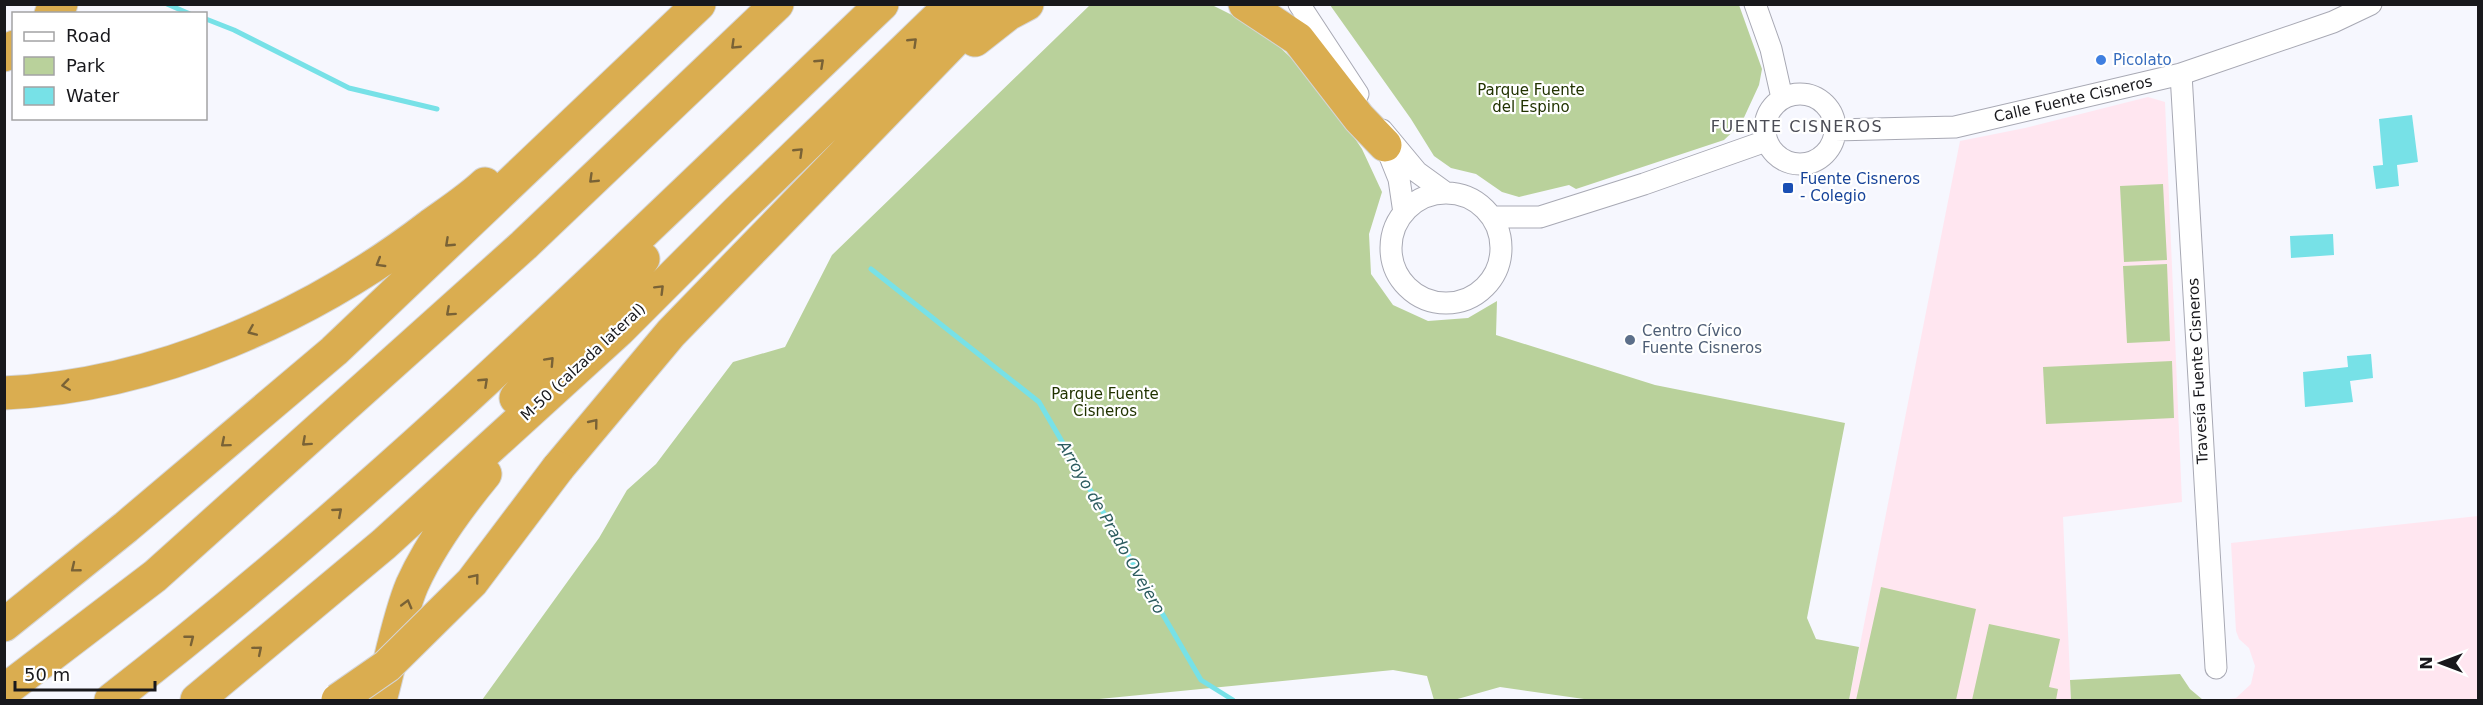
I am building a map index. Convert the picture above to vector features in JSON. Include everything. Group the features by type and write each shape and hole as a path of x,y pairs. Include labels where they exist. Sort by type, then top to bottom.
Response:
{"highway":[{"path":"4,393 107,379 206,350 306,308 389,257 482,187 678,4"},
{"path":"4,625 126,527 334,351 699,4"},
{"path":"4,691 173,560 515,253 777,4"},
{"path":"111,700 198,634 424,438 882,4"},
{"name":"M-50 (calzada lateral)","path":"196,700 384,544 619,330 952,4"},
{"path":"338,700 387,666 472,582 558,468 671,333 990,4"},
{"path":"671,333 721,292 960,52 1008,14 1027,4"},
{"path":"1245,4 1298,39 1359,117 1379,131"},
{"path":"384,544 640,262 713,186 778,103"},
{"path":"380,700 412,586 434,545 461,503 498,459 619,330"}],"street":[{"path":"1299,4 1379,131 1399,179 1404,213"},
{"path":"1755,4 1771,49 1782,98"},
{"name":"Calle Fuente Cisneros","path":"1835,130 1955,127 2181,74 2333,22 2371,4"},
{"name":"Travesía Fuente Cisneros","path":"2181,74 2216,668"},
{"path":"1804,94 1818,99 1833,117 1835,130 1827,151 1808,164 1786,162 1774,154 1766,141 1766,120 1772,106 1782,98 1804,94"},
{"path":"1379,131 1416,172 1446,193 1472,199 1492,217 1499,236 1501,256"},
{"path":"1492,217 1540,217 1644,184 1766,141"},
{"path":"1446,193 1423,198 1404,213 1394,232 1391,254 1401,281 1424,299 1452,303 1479,293 1490,283 1501,256 1515,236 1540,217"}],"shaded area":[{"path":"2148,97 2165,102 2182,502 2063,517 2071,700 1849,700 1960,141 2025,128"},
{"path":"2478,516 2478,700 2223,700 2236,698 2251,684 2255,666 2249,648 2239,639 2236,631 2231,543"}],"green space":[{"name":"Parque Fuente Cisneros","path":"1090,5 1212,5 1260,29 1316,81 1362,149 1382,192 1369,234 1371,274 1393,305 1428,321 1468,318 1497,301 1496,335 1655,385 1845,423 1807,618 1816,639 1859,647 1849,700 1591,700 1500,687 1454,700 1434,700 1427,676 1393,670 1089,700 482,700 599,538 627,490 656,464 733,362 785,347 832,255"},
{"name":"Parque Fuente del Espino","path":"1330,5 1739,5 1762,69 1759,85 1741,124 1724,140 1576,189 1569,185 1519,197 1502,192 1476,174 1451,168 1434,156 1411,119"},
{"path":"2163,184 2167,260 2124,262 2120,186"},
{"path":"2167,264 2170,341 2127,343 2123,266"},
{"path":"2172,361 2174,418 2046,424 2043,367"},
{"path":"1881,587 1976,609 1956,700 1856,700"},
{"path":"1989,624 2060,639 2049,687 2058,689 2056,700 1972,700"},
{"path":"2180,674 2190,689 2203,700 2071,700 2070,680"}],"water":[{"path":"2412,115 2418,162 2397,165 2399,186 2376,189 2373,166 2383,165 2379,119"},
{"path":"2333,234 2334,255 2291,258 2290,236"},
{"path":"2371,354 2373,378 2350,381 2353,402 2305,407 2303,372 2348,367 2347,356"}],"waterway":[{"name":"Arroyo de Prado Ovejero","path":"167,4 185,12"},
{"name":"Arroyo de Prado Ovejero","path":"207,19 234,30 349,88 437,109"},
{"name":"Arroyo de Prado Ovejero","path":"871,269 1039,402 1201,680 1233,700"}],"place":[{"name":"Picolato","path":"2101,60"},
{"name":"Fuente Cisneros - Colegio","path":"1788,188"},
{"name":"Centro Cívico Fuente Cisneros","path":"1630,340"}],"district":[{"name":"FUENTE CISNEROS","path":"1797,126"}]}
